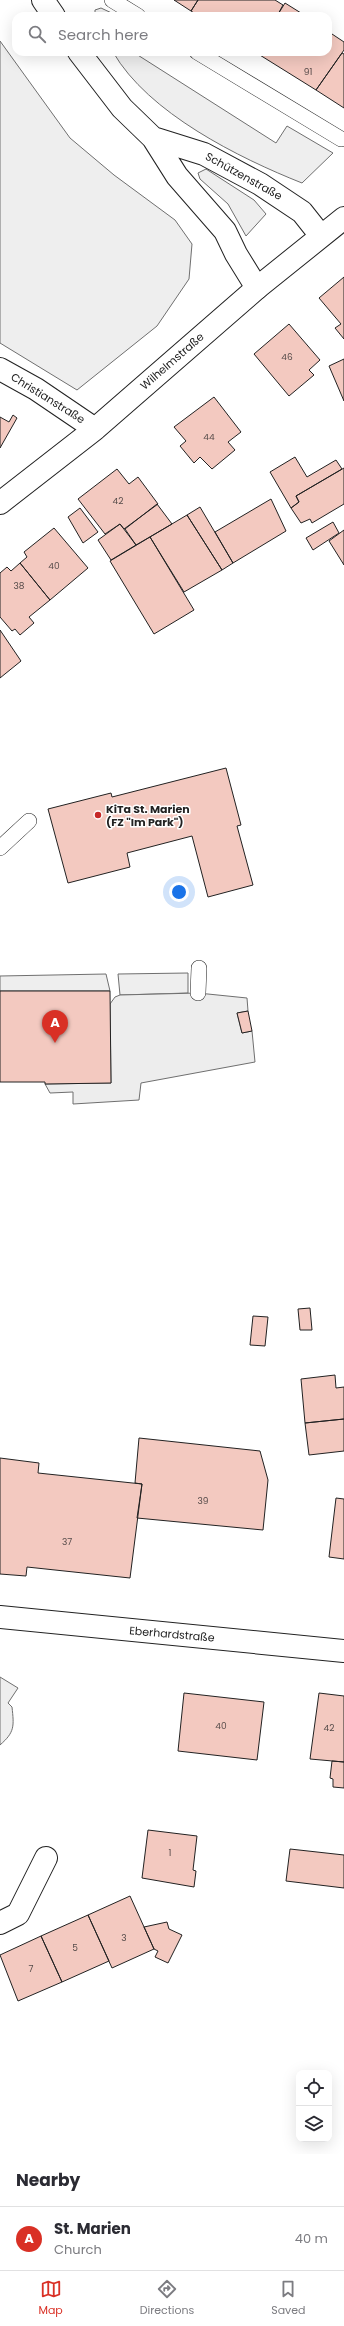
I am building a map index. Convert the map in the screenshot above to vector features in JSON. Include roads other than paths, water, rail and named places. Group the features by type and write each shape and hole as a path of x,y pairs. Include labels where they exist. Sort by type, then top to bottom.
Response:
{"street":[{"path":"43,0 51,12"},
{"name":"Schützenstraße","path":"81,56 122,108 153,138 177,176 226,231 236,254 257,288"},
{"name":"Schützenstraße","path":"153,138 204,154 260,184 302,212 321,236"},
{"name":"Wilhelmstraße","path":"0,503 95,428 257,288 344,218"},
{"name":"Christianstraße","path":"0,369 36,389 95,428"},
{"name":"Eberhardstraße","path":"0,1617 344,1651"},
{"path":"0,1923 18,1914 46,1858"}],"lane":[{"path":"112,0 132,12"},
{"path":"204,56 341,139"},
{"path":"0,848 29,821"},
{"path":"198,993 199,968"}],"place":[{"name":"KiTa St. Marien (FZ \"Im Park\")","path":"98,815"},
{"name":"St. Marien","path":"55,1043"}]}
